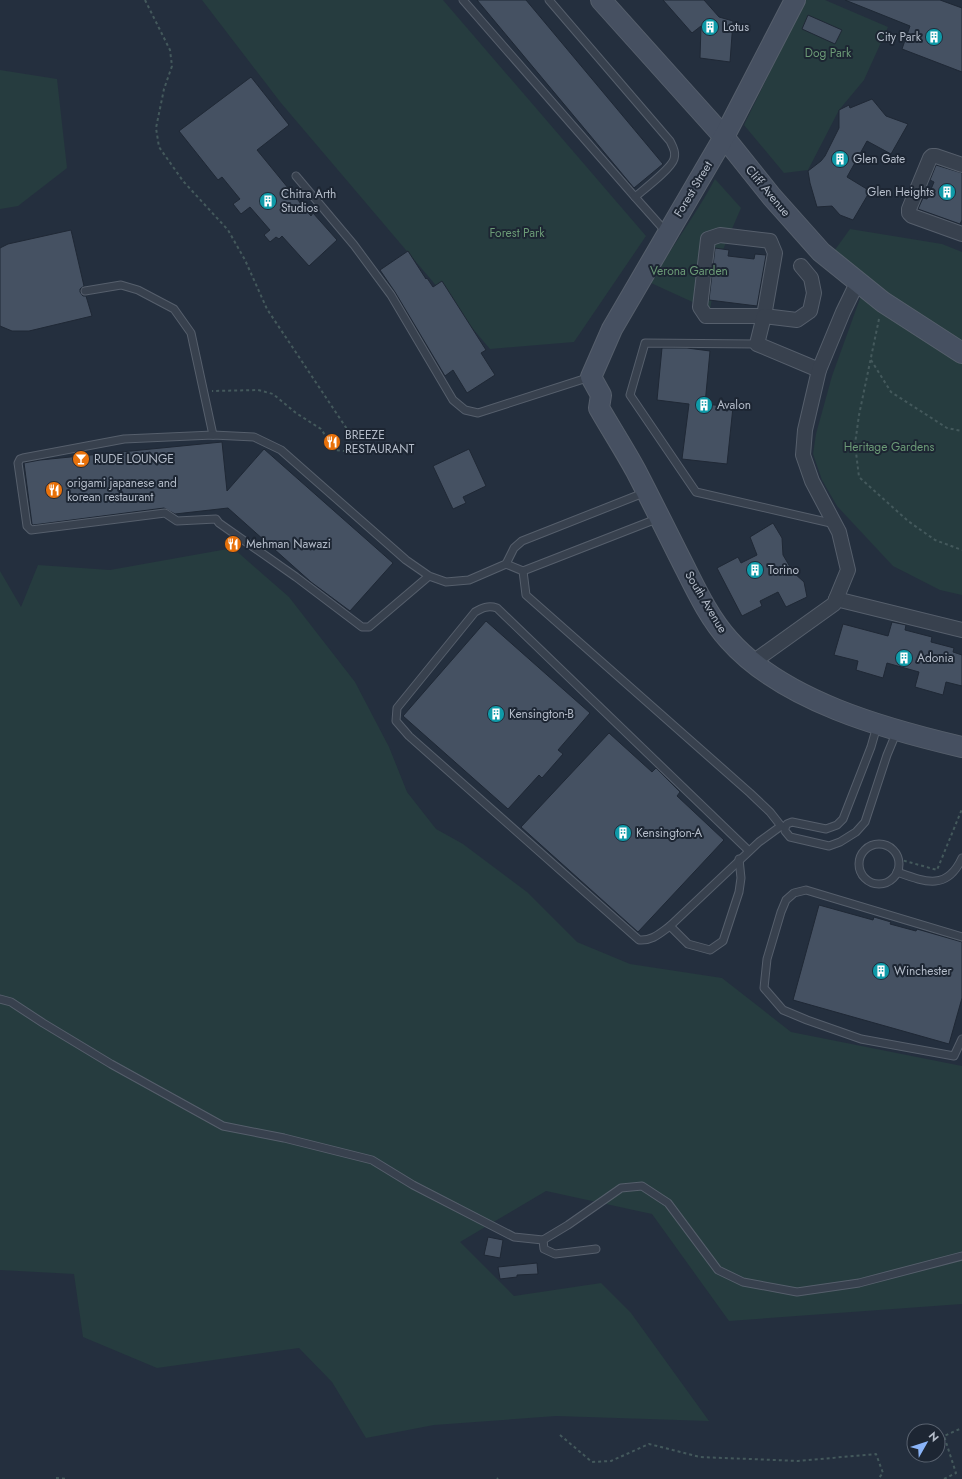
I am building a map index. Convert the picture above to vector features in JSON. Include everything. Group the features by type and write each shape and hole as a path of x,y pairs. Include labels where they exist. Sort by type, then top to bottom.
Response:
{"street":[{"name":"Cliff Avenue","path":"601,0 724,137 772,197 821,252 883,302 962,354"},
{"name":"Forest Street","path":"591,377 612,329 667,232 724,137 795,0"},
{"path":"962,165 932,156 909,209 909,213 912,216 962,234"},
{"path":"801,266 811,278 814,292 810,311 797,320 764,316 706,316 700,307 708,239 720,236 770,241 775,253 764,316 757,344 819,370"},
{"path":"760,656 834,604 848,570 839,532 812,481 803,455 805,430 819,370 843,312 858,281"},
{"name":"South Avenue","path":"591,377 601,395 599,408 646,492 710,614 729,640 752,662 778,680 828,707 897,730 962,747"},
{"path":"601,395 610,398 661,496 699,578 731,632 772,667 837,702 926,731 962,740"},
{"path":"836,599 962,630"}],"lane":[{"path":"463,0 667,232"},
{"path":"549,0 670,141 674,150 674,160 635,197"},
{"path":"296,176 354,245 391,295 453,400 465,410 478,413 591,377"},
{"path":"85,291 121,285 138,290 174,309 191,333 214,435"},
{"path":"757,344 645,343 630,395 696,492 835,524"},
{"path":"429,576 368,627 362,627 296,576 214,518 177,521 165,513 31,530 28,528 18,463 23,458 124,439 214,435 254,437 281,450 406,560 429,576 446,582 469,580 506,564 514,548 522,541 646,492"},
{"path":"506,564 523,571 659,518"},
{"path":"523,571 526,595 750,792 783,826 790,837 829,846 840,842 856,832 865,822 887,755 897,730"},
{"path":"749,851 497,608 492,606 483,607 474,612 397,708 396,721 408,736 639,940 654,938 670,926 739,859 749,851 759,842 783,826 792,822 826,829 837,825 843,819 871,747 878,724"},
{"path":"885,845 891,848 898,859 898,872 889,881 883,884 871,882 862,874 860,868 862,855 872,846 885,845"},
{"path":"898,872 919,880 933,882 946,879 958,866 962,858"},
{"path":"670,926 688,944 710,950 723,941 739,892 741,878 739,859"},
{"path":"962,937 806,890 794,893 786,900 781,912 767,959 764,988 783,1010 861,1039 954,1056 962,1039"},
{"path":"0,999 11,1002 43,1024 110,1064 223,1126 284,1138 372,1160 413,1185 514,1236 543,1240 568,1225 621,1188 642,1186 668,1203 718,1270 743,1282 797,1292 859,1283 962,1256"},
{"path":"543,1240 544,1249 555,1254 596,1249"}],"path":[{"path":"145,0 170,50 172,66 164,89 156,128 159,146 183,182 228,230 245,260 267,309 347,429 351,438 352,447 344,451 335,450 321,429 296,414 273,394 258,390 203,391"},
{"path":"883,302 870,359 855,444 859,477 908,520 929,536 935,540 962,550"},
{"path":"870,359 891,392 947,428 962,431"},
{"path":"898,859 937,870 962,810"},
{"path":"944,1479 956,1473 944,1436 962,1428"},
{"path":"560,1435 592,1462 611,1461 649,1444 700,1457 715,1458 798,1461 876,1454 883,1473 878,1479"},
{"path":"56,1478 67,1479"}],"green space":[{"name":"Forest Park","path":"202,0 443,0 646,236 574,342 490,349 281,103"},
{"name":"Dog Park","path":"805,0 825,0 888,27 864,80 839,110 808,170 784,173 744,125"},
{"path":"0,70 57,79 67,168 18,206 0,209"},
{"name":"Verona Garden","path":"715,179 741,208 719,259 710,310 651,283"},
{"path":"850,229 942,244 962,252 962,345 888,295 832,254"},
{"name":"Heritage Gardens","path":"862,293 962,361 962,595 940,590 893,566 837,506 822,480 813,454 816,434 832,376"},
{"path":"233,548 289,597 355,682 389,747 407,792 436,829 463,844 527,892 577,942 630,964 722,978 791,1032 962,1066 962,1304 729,1321 652,1214 546,1191 460,1242 514,1296 601,1283 631,1313 709,1421 556,1416 434,1425 366,1438 332,1382 299,1348 157,1368 83,1337 74,1274 0,1270 0,571 21,607 38,565 110,570"}],"building":[{"path":"477,0 526,0 663,164 634,188"},
{"name":"Lotus","path":"663,0 704,0 719,17 733,21 730,62 700,58 701,26 692,33"},
{"name":"City Park","path":"845,0 940,0 962,8 962,72 902,49 910,26"},
{"path":"808,15 842,30 835,44 802,29"},
{"path":"251,77 289,125 257,150 311,216 313,213 337,240 309,266 282,236 279,239 276,237 270,242 264,235 270,230 250,207 241,214 233,204 240,199 222,177 218,180 179,131"},
{"name":"Glen Gate","path":"872,99 886,116 908,124 891,154 867,141 847,177 870,191 853,220 840,215 832,206 817,207 808,171 825,156 839,128 839,110 849,105 850,108"},
{"name":"Glen Heights","path":"936,165 962,173 962,220 960,224 918,209 923,198 927,199 934,182 930,180"},
{"path":"71,230 84,286 80,289 80,292 83,296 86,296 92,316 29,331 12,331 0,326 0,248 8,244"},
{"path":"715,248 729,250 728,256 754,259 755,254 766,255 757,306 709,300"},
{"path":"408,251 433,287 442,281 486,350 481,353 495,375 467,393 453,370 445,376 395,292 380,270"},
{"name":"Avalon","path":"662,348 687,348 710,351 705,404 733,407 727,464 682,459 689,404 657,400"},
{"path":"222,442 227,491 264,449 393,563 350,611 311,582 228,508 175,514 164,508 32,524 24,463 40,460"},
{"path":"469,449 486,486 463,497 466,503 453,509 433,466"},
{"name":"Torino","path":"773,523 782,538 783,555 793,572 804,582 807,597 786,607 778,592 760,601 762,606 742,616 717,568 738,557 741,563 757,555 750,537"},
{"name":"Kensington-B","path":"486,621 590,713 558,750 563,754 542,778 539,775 508,809 403,716"},
{"name":"Adonia","path":"892,622 906,625 905,630 932,637 931,642 954,648 953,652 962,655 962,686 946,682 943,695 915,687 919,672 887,663 883,678 856,670 858,661 834,655 843,624 888,636"},
{"name":"Kensington-A","path":"609,733 652,772 656,768 680,792 677,796 724,840 638,932 521,827"},
{"name":"Winchester","path":"819,905 873,920 874,917 891,922 890,924 916,931 917,929 962,942 962,998 949,1044 793,1000"},
{"path":"488,1237 503,1240 500,1258 484,1255"},
{"path":"537,1263 538,1274 517,1275 517,1277 500,1279 498,1267"}],"place":[{"name":"Lotus","path":"710,27"},
{"name":"City Park","path":"934,37"},
{"name":"Glen Gate","path":"840,159"},
{"name":"Glen Heights","path":"947,192"},
{"name":"Chitra Arth Studios","path":"268,201"},
{"name":"Avalon","path":"704,405"},
{"name":"BREEZE RESTAURANT","path":"332,442"},
{"name":"RUDE LOUNGE","path":"81,459"},
{"name":"origami japanese and korean restaurant","path":"54,490"},
{"name":"Mehman Nawazi","path":"233,544"},
{"name":"Torino","path":"755,570"},
{"name":"Adonia","path":"904,658"},
{"name":"Kensington-B","path":"496,714"},
{"name":"Kensington-A","path":"623,833"},
{"name":"Winchester","path":"881,971"}]}
